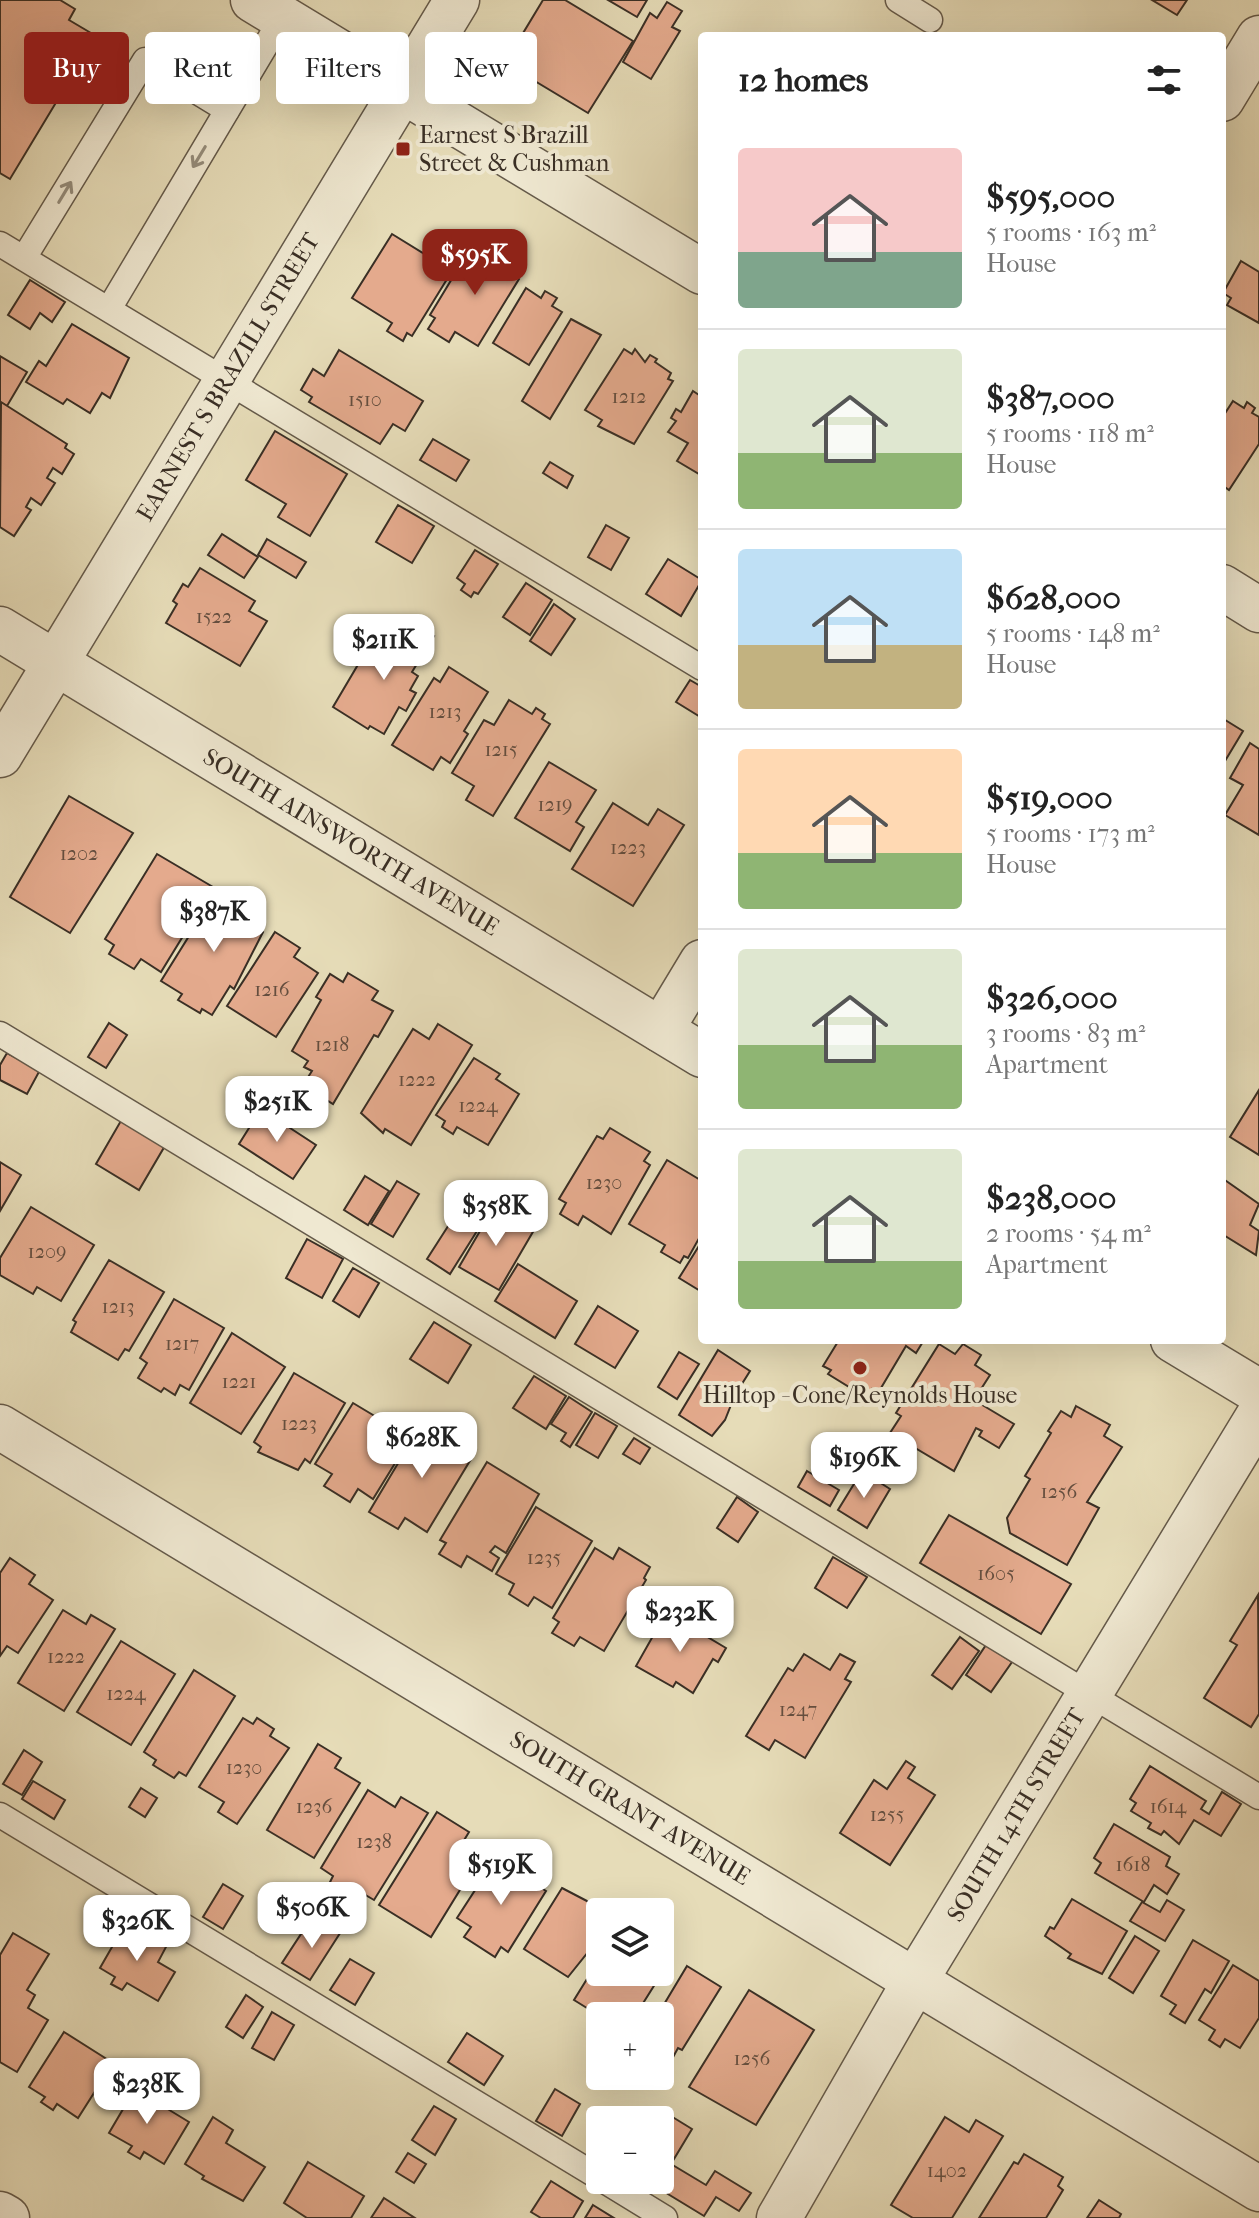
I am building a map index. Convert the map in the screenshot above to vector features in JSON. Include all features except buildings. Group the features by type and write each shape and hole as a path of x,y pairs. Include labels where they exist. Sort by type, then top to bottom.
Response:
{"street":[{"name":"EARNEST S BRAZILL STREET","path":"409,79 457,0"},
{"path":"268,9 306,32"},
{"path":"1226,92 1259,38"},
{"path":"409,94 698,270"},
{"name":"EARNEST S BRAZILL STREET","path":"0,755 394,104"},
{"path":"1226,589 1259,610"},
{"name":"SOUTH AINSWORTH AVENUE","path":"0,629 698,1053"},
{"path":"661,1030 698,969"},
{"path":"1180,1344 1259,1392"},
{"name":"SOUTH 14TH STREET","path":"779,2218 915,1981 1259,1415"},
{"name":"SOUTH GRANT AVENUE","path":"0,1427 1259,2189"},
{"path":"0,2214 7,2218"}],"lane":[{"path":"898,0 930,20"},
{"path":"109,309 227,110 268,9"},
{"path":"24,258 145,60 227,110"},
{"path":"0,244 698,666"},
{"path":"0,1034 1259,1797"},
{"path":"0,1815 586,2170"},
{"path":"626,2194 665,2218"}],"place":[{"name":"Earnest S Brazill Street & Cushman","path":"403,149"},
{"name":"Hilltop - Cone/Reynolds House","path":"860,1368"}]}
